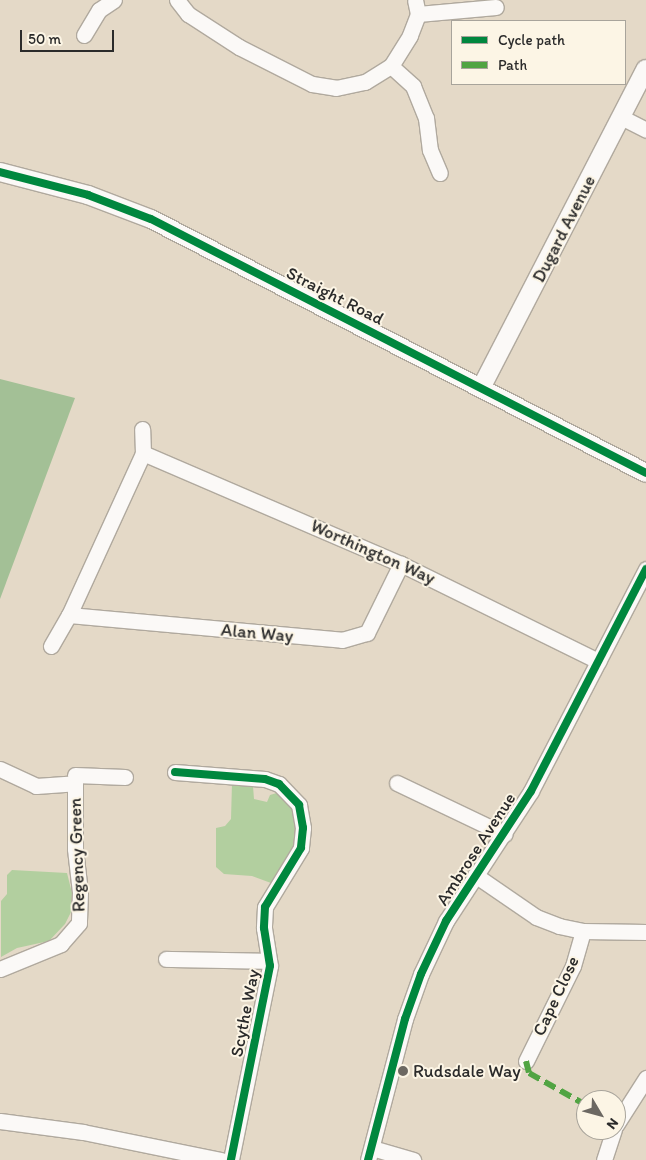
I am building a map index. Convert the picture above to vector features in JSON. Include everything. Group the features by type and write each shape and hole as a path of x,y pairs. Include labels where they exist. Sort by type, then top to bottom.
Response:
{"street":[{"path":"84,35 99,10 114,0"},
{"path":"177,0 188,14 239,47 312,84 336,88 365,82 391,66 410,35 416,7 496,7"},
{"path":"391,66 413,86 426,118 430,150 440,173"},
{"name":"Dugard Avenue","path":"480,388 646,69"},
{"path":"621,117 646,130"},
{"name":"Straight Road","path":"0,172 88,195 151,219 646,473"},
{"path":"51,646 70,615 143,453 142,429"},
{"name":"Worthington Way","path":"143,453 401,564 598,660"},
{"name":"Alan Way","path":"70,615 342,640 367,633 401,564"},
{"name":"Ambrose Avenue","path":"370,1154 405,1019 421,974 446,921 531,791 646,569"},
{"name":"Regency Green","path":"0,769 36,786 75,774 125,777"},
{"name":"Scythe Way","path":"175,772 265,779 290,792 298,804 303,828 301,848 266,908 264,928 270,961 231,1160"},
{"name":"Regency Green","path":"0,969 61,944 79,923 75,774"},
{"path":"398,783 504,834"},
{"path":"475,875 536,917 583,931 646,932"},
{"name":"Cape Close","path":"526,1061 573,966 583,931"},
{"name":"Scythe Way","path":"166,959 270,961"},
{"path":"626,1109 646,1078"},
{"path":"0,1121 83,1132 184,1156 221,1160"},
{"path":"604,1160 611,1140"},
{"path":"370,1154 413,1160"}],"green space":[{"path":"0,379 75,398 0,599"},
{"path":"232,783 253,786 254,799 267,802 270,795 280,792 287,797 298,822 297,846 271,883 252,876 224,874 216,867 216,828 225,826 231,819"},
{"path":"12,870 67,873 72,893 71,912 65,924 49,941 17,948 1,957 1,901 7,894 7,875"}],"marked path":[{"path":"526,1061 529,1073 576,1099"}],"cycle path":[{"path":"0,172 88,195 151,219 646,473"},
{"path":"368,1160 405,1019 421,974 446,921 531,791 646,569"},
{"path":"175,772 265,779 279,784 299,805 303,828 301,848 265,907 264,928 270,966 231,1160"}],"place":[{"name":"Rudsdale Way","path":"403,1071"}]}
